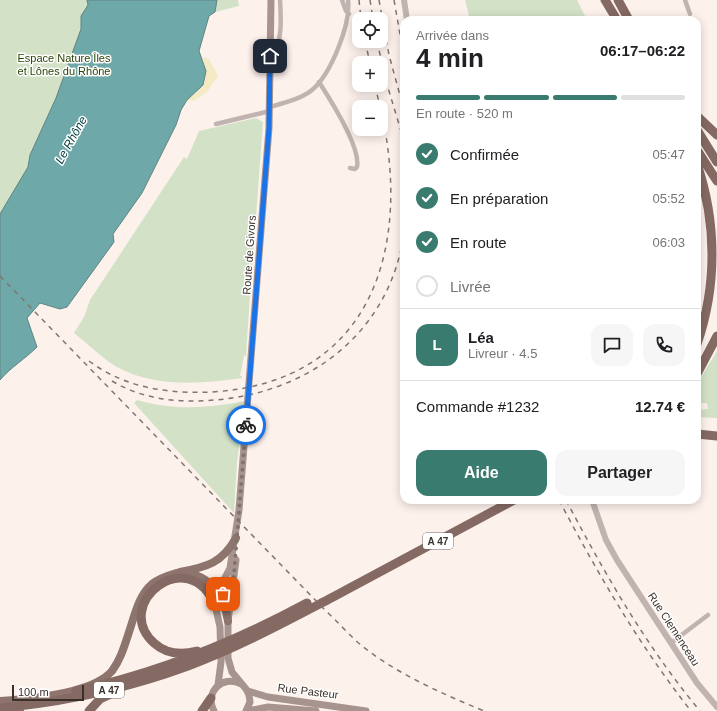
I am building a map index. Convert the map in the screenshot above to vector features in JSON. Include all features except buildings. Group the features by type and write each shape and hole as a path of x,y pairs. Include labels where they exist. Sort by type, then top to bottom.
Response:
{"highway":[{"path":"605,0 615,16"},
{"path":"618,0 627,16"},
{"path":"701,120 717,135"},
{"path":"701,136 717,162"},
{"path":"701,156 717,181"},
{"path":"701,176 712,210 717,259 712,301 701,333"},
{"path":"701,366 717,336"},
{"path":"701,429 717,430"},
{"path":"701,434 717,436"},
{"name":"A 47","path":"361,578 494,504"},
{"name":"A 47","path":"0,708 76,697 161,675 307,607 506,504"},
{"path":"76,691 102,679 111,671 121,655 139,603 145,591 159,579 219,559 228,551 236,538"},
{"path":"179,573 192,574 201,577 212,585 224,604 228,621"},
{"path":"214,650 170,652 153,642 142,622 142,612 145,600 152,590 162,582 177,578 187,578 198,582 206,589 215,605"},
{"name":"A 47","path":"238,639 307,607"},
{"name":"A 47","path":"0,702 76,691 144,674 214,650"},
{"path":"89,711 104,697 161,675"},
{"path":"202,711 211,698"},
{"path":"8,711 20,711"}],"main road":[{"name":"Route de Givors","path":"236,538 270,109 271,0"},
{"path":"236,538 237,546 228,621 229,667 248,692 250,702 247,711"},
{"path":"218,686 221,662 220,627 215,605 218,593 230,568 236,538"},
{"path":"206,589 218,593 227,592 233,586"},
{"path":"214,711 211,698 212,693 218,686 229,681 241,684"},
{"name":"Rue Pasteur","path":"248,692 268,697 365,711"},
{"name":"Rue Pasteur","path":"247,711 264,707 316,711"}],"street":[{"path":"270,56 276,50 278,43 280,0"},
{"path":"342,0 346,11 349,14"},
{"path":"216,124 270,109 303,96 319,82 324,76 338,46 349,14 348,0"},
{"path":"404,0 406,16"},
{"path":"685,0 690,14"},
{"path":"319,82 339,112 357,152 357,166 355,169 350,168"},
{"name":"Rue Clemenceau","path":"593,504 606,540 617,560 697,683 717,707"},
{"path":"671,643 708,615"}],"green space":[{"name":"Espace Nature Îles et Lônes du Rhône","path":"0,0 145,0 0,257"},
{"path":"217,0 238,0 239,6 215,12"},
{"path":"465,0 577,0 585,16 469,16"},
{"path":"256,118 263,122 252,271 248,273 248,277 251,279 246,356 244,356 240,376 242,376 242,378 194,383 161,381 145,378 115,366 74,333 84,317 90,300 184,157 187,159 199,131"},
{"path":"717,351 717,418 701,417 701,410 708,409 707,403 701,403 701,377"},
{"path":"137,400 164,406 178,407 204,407 245,401 237,462 234,513 134,403"}],"sand":[{"path":"203,57 209,59 218,76 207,92 194,101 187,100 196,93 206,71"}],"water":[{"name":"Le Rhône","path":"87,0 217,0 215,12 209,16 199,51 206,71 203,85 187,100 181,110 176,125 142,193 113,234 114,242 67,307 60,309 40,303 27,318 37,347 0,380 0,214 28,167 30,155 56,98 81,29 81,16 88,5"}],"railway":[{"path":"359,0 360,12"},
{"path":"370,0 372,12"},
{"path":"379,0 389,55 400,95"},
{"path":"394,0 400,34"},
{"path":"367,48 368,56"},
{"path":"379,48 386,81 400,128"},
{"path":"377,92 378,100"},
{"path":"89,361 117,378 148,387 179,392 212,392 267,383 311,363 344,335 368,299 384,257 390,210 389,161 385,136"},
{"path":"112,381 149,396 162,399 188,401 215,400 250,395 283,384 313,370 340,351 363,327 382,300 396,268 400,250"},
{"path":"0,276 357,642 406,675 484,711"},
{"path":"561,504 620,608 654,661 691,711"},
{"path":"568,504 627,609 662,661 700,711"}],"way so far":[{"path":"223,594 233,586 246,425"}],"route":[{"path":"246,425 269,128 270,56"}]}
